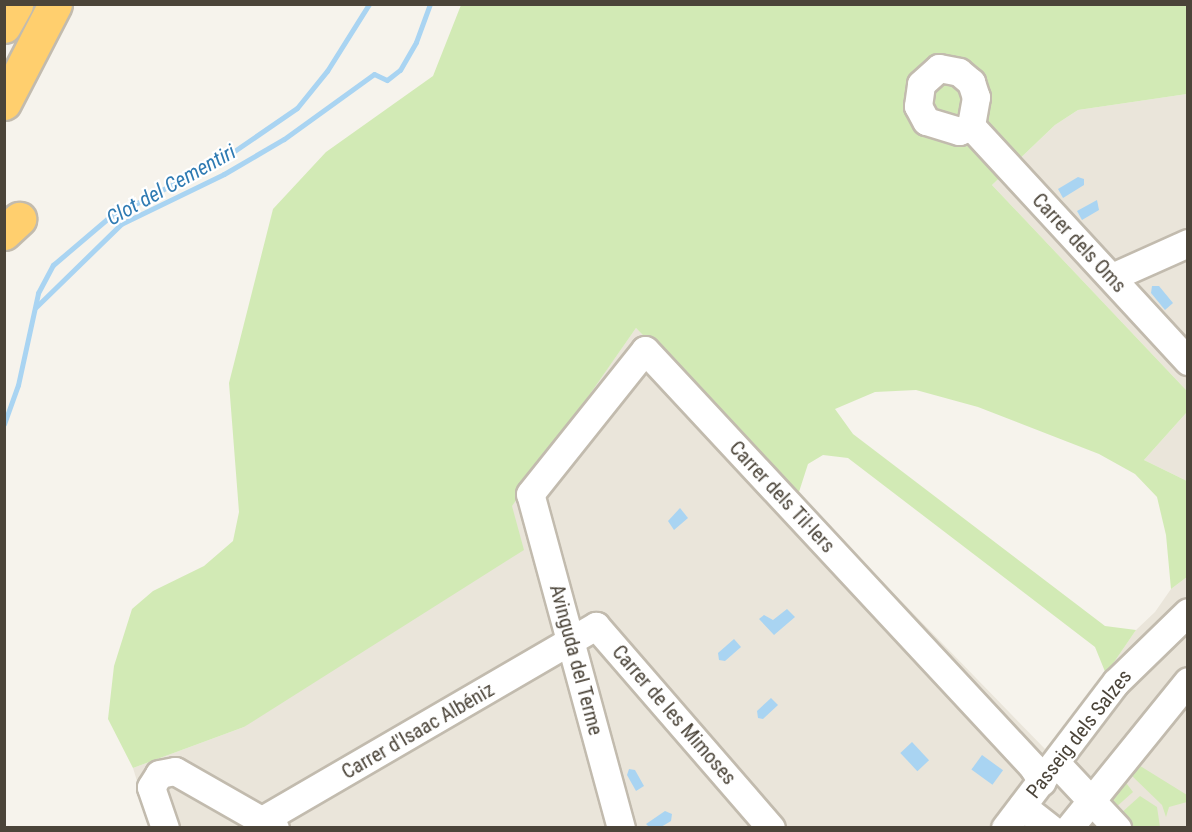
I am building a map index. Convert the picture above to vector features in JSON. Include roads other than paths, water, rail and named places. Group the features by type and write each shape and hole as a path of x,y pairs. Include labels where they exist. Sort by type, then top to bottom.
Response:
{"highway":[{"path":"4,26 16,4"},
{"path":"4,103 55,4"}],"street":[{"name":"Carrer dels Oms","path":"971,126 1188,361"},
{"path":"1112,277 1188,243"},
{"name":"Carrer dels Til·lers","path":"530,494 645,350 1025,758 1094,800 1117,828"},
{"name":"Avinguda del Terme","path":"530,494 621,828"},
{"name":"Passeig dels Salzes","path":"1005,828 1116,682 1186,618"},
{"name":"Carrer de les Mimoses","path":"572,644 596,626 771,828"},
{"name":"Carrer d'Isaac Albéniz","path":"270,823 572,644"},
{"path":"1069,828 1094,800 1188,681"},
{"path":"165,828 151,787 159,774 176,771 270,823"},
{"path":"1022,806 1050,828"}],"water":[{"path":"1078,177 1084,179 1084,185 1063,198 1058,189"},
{"path":"1097,200 1099,210 1082,220 1077,211"},
{"path":"1152,286 1159,286 1173,303 1165,310 1151,293"},
{"path":"680,508 688,518 674,530 668,521"},
{"path":"787,609 795,617 774,635 759,619 764,615 773,620"},
{"path":"734,639 741,647 725,661 719,660 718,653"},
{"path":"771,698 778,705 763,719 758,718 757,711"},
{"path":"912,742 929,760 917,771 900,753"},
{"path":"982,755 1003,770 992,785 971,770"},
{"path":"629,769 635,770 644,786 636,791 627,775"},
{"path":"665,811 672,814 671,821 661,827 649,827 646,824"}],"waterway":[{"name":"Clot del Cementiri","path":"4,424 18,385 38,293 53,265 107,219 230,154 297,108 327,71 369,4"},
{"path":"36,307 121,224 224,174 284,139 374,74 387,80 400,70 416,42 430,4"}]}
